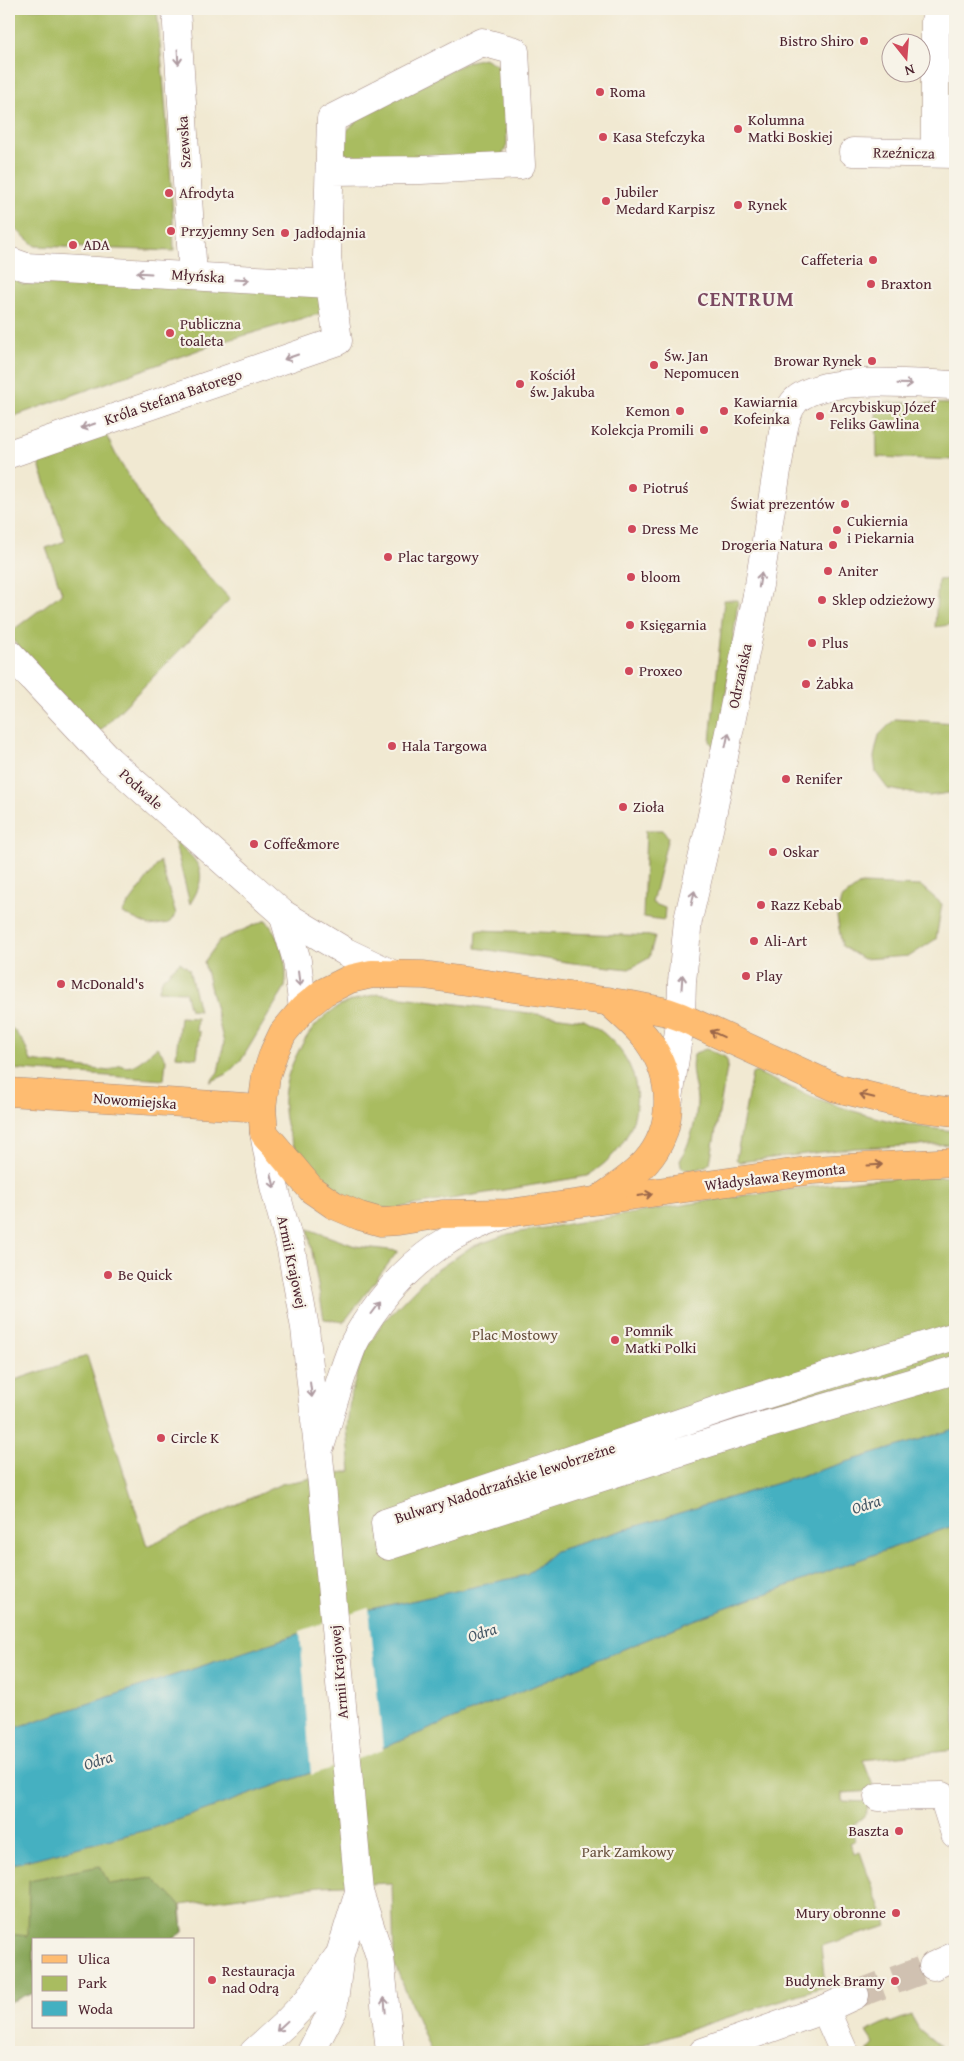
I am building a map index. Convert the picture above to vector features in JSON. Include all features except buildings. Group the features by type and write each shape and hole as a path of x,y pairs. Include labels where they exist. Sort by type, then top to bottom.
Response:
{"main road":[{"path":"263,1121 266,1076 274,1052 283,1033 302,1009 324,992 341,983 361,976 390,973 424,975 660,1010 681,1017 836,1088 914,1107 955,1112"},
{"path":"596,1201 636,1173 647,1161 663,1132 669,1101 664,1073 649,1042 639,1029 608,1001"},
{"name":"Nowomiejska","path":"9,1092 263,1121"},
{"name":"Władysława Reymonta","path":"263,1121 312,1190 334,1205 360,1216 382,1222 442,1214 509,1213 812,1170 955,1162"}],"street":[{"name":"Szewska","path":"176,9 193,276"},
{"path":"945,154 935,21 955,18"},
{"path":"330,284 327,257 331,171 331,119 482,42 515,51 521,165 421,170 331,171"},
{"name":"Rzeźnicza","path":"853,152 945,154"},
{"name":"Młyńska","path":"9,261 26,267 330,284"},
{"name":"Króla Stefana Batorego","path":"9,454 338,342 330,284"},
{"name":"Odrzańska","path":"681,1017 682,982 688,920 710,826 759,585 785,421 795,401 815,388 856,383 955,385"},
{"name":"Podwale","path":"9,653 109,760 283,914 346,952 390,973"},
{"path":"283,914 297,961 302,1009"},
{"path":"669,1101 681,1017"},
{"name":"Armii Krajowej","path":"263,1121 268,1160 292,1249 300,1296 322,1485 359,1892 380,1957 390,2052"},
{"name":"Armii Krajowej","path":"318,1452 355,1341 387,1294 415,1264 442,1243 469,1228 509,1213"},
{"name":"Bulwary Nadodrzańskie lewobrzeżne","path":"955,1336 730,1406 385,1523 388,1546 749,1430 955,1370"},
{"path":"878,1797 949,1797 955,1834"},
{"name":"Armii Krajowej","path":"311,2052 333,2010 340,1954 359,1892"},
{"path":"254,2052 309,1999 340,1954"},
{"path":"703,2052 825,2009 855,1995"},
{"path":"825,2009 844,2052"}],"green space":[{"path":"15,9 157,9 170,160 174,251 35,246 9,223 9,35"},
{"path":"484,58 501,67 505,78 507,145 501,158 352,160 343,151 342,135 362,116 467,62"},
{"path":"9,274 22,284 320,287 325,312 215,344 9,418"},
{"path":"876,402 955,404 955,460 877,457"},
{"path":"103,429 117,457 154,518 230,599 99,732 55,688 9,636 9,633 62,593 46,548 65,541 35,453"},
{"path":"952,540 955,540 955,606 953,606 953,616 949,625 935,627 938,580 951,579"},
{"path":"724,600 738,600 720,743 713,746 710,741"},
{"path":"895,719 955,723 955,792 929,796 888,789 876,773 874,757 879,735"},
{"path":"646,830 663,830 668,837 652,903 665,908 664,920 643,917"},
{"path":"174,840 196,862 201,876 200,884 190,904"},
{"path":"160,861 176,914 169,923 150,926 122,913"},
{"path":"861,884 921,886 942,904 936,939 910,956 863,959 842,946 837,917 841,899"},
{"path":"266,920 282,951 286,969 285,987 242,1059 227,1074 210,1082 218,1072 224,1043 204,962 220,940"},
{"path":"477,930 655,936 649,958 629,969 573,963 476,948"},
{"path":"180,962 189,969 199,1011 190,1010 185,992 158,991 163,978"},
{"path":"378,994 584,1020 607,1036 623,1055 633,1076 636,1097 634,1119 624,1140 609,1159 587,1176 391,1209 363,1203 338,1191 317,1176 300,1157 289,1135 284,1110 286,1084 300,1048 308,1034 319,1022 343,1005 357,999"},
{"path":"180,1017 197,1018 196,1031 200,1032 197,1058 176,1056"},
{"path":"9,1028 13,1029 24,1043 31,1061 109,1071 120,1065 125,1067 135,1064 157,1047 166,1059 164,1080 9,1069"},
{"path":"706,1049 725,1057 728,1063 710,1163 700,1168 689,1170 682,1168 680,1161 690,1139 696,1116 697,1100 692,1064 695,1053"},
{"path":"756,1072 805,1094 853,1111 902,1123 955,1131 955,1144 855,1148 739,1162 736,1159 752,1074"},
{"name":"Plac Mostowy","path":"955,1176 955,1429 555,1551 527,1575 371,1610 9,1730 9,1382 87,1356 147,1546 281,1484 351,1471 347,1429 350,1398 367,1348 383,1322 428,1276 471,1247 508,1234 731,1197 864,1180"},
{"path":"308,1229 355,1246 398,1251 344,1322 324,1319"},
{"name":"Park Zamkowy","path":"955,1525 955,1750 863,1760 875,1791 842,1793 842,1801 869,1802 866,1814 851,1828 855,1840 849,1843 854,1854 860,1852 887,1926 821,1946 825,1986 620,2052 431,2052 394,1963 392,1883 321,1886 181,1905 183,1932 175,1938 32,1938 32,1994 9,2002 9,1865 154,1828 393,1744 694,1620"},
{"path":"100,1866 109,1884 153,1878 180,1905 183,1932 175,1938 32,1938 32,1994 9,2002 9,1934 28,1936 29,1880"},
{"path":"911,2015 919,2029 947,2052 867,2052 874,2044 866,2032 889,2021 890,2023"}],"water":[{"name":"Odra","path":"955,1429 955,1525 694,1620 393,1744 154,1828 9,1865 9,1730 371,1610 527,1575 555,1551"}],"pier":[{"path":"369,1608 383,1750 311,1775 300,1631"}],"tunnel":[{"path":"855,1995 933,1966"}],"place":[{"name":"Bistro Shiro","path":"864,41"},
{"name":"Roma","path":"600,92"},
{"name":"Kolumna Matki Boskiej","path":"738,129"},
{"name":"Kasa Stefczyka","path":"603,137"},
{"name":"Afrodyta","path":"169,193"},
{"name":"Jubiler Medard Karpisz","path":"606,201"},
{"name":"Rynek","path":"738,205"},
{"name":"Przyjemny Sen","path":"171,231"},
{"name":"Jadłodajnia","path":"285,233"},
{"name":"ADA","path":"73,245"},
{"name":"Caffeteria","path":"873,260"},
{"name":"Braxton","path":"871,284"},
{"name":"Publiczna toaleta","path":"170,333"},
{"name":"Browar Rynek","path":"872,361"},
{"name":"Św. Jan Nepomucen","path":"654,365"},
{"name":"Kościół św. Jakuba","path":"520,384"},
{"name":"Kemon","path":"680,411"},
{"name":"Kawiarnia Kofeinka","path":"724,411"},
{"name":"Arcybiskup Józef Feliks Gawlina","path":"820,416"},
{"name":"Kolekcja Promili","path":"704,430"},
{"name":"Piotruś","path":"633,488"},
{"name":"Świat prezentów","path":"845,504"},
{"name":"Dress Me","path":"632,529"},
{"name":"Cukiernia i Piekarnia","path":"837,530"},
{"name":"Drogeria Natura","path":"833,545"},
{"name":"Plac targowy","path":"388,557"},
{"name":"Aniter","path":"828,571"},
{"name":"bloom","path":"631,577"},
{"name":"Sklep odzieżowy","path":"822,600"},
{"name":"Księgarnia","path":"630,625"},
{"name":"Plus","path":"812,643"},
{"name":"Proxeo","path":"629,671"},
{"name":"Żabka","path":"806,684"},
{"name":"Hala Targowa","path":"392,746"},
{"name":"Renifer","path":"786,779"},
{"name":"Zioła","path":"623,807"},
{"name":"Coffe&more","path":"254,844"},
{"name":"Oskar","path":"773,852"},
{"name":"Razz Kebab","path":"761,905"},
{"name":"Ali-Art","path":"754,941"},
{"name":"Play","path":"746,976"},
{"name":"McDonald's","path":"61,984"},
{"name":"Be Quick","path":"108,1275"},
{"name":"Pomnik Matki Polki","path":"615,1340"},
{"name":"Circle K","path":"161,1438"},
{"name":"Baszta","path":"899,1831"},
{"name":"Mury obronne","path":"896,1913"},
{"name":"Restauracja nad Odrą","path":"212,1980"},
{"name":"Budynek Bramy","path":"895,1981"}],"district":[{"name":"CENTRUM","path":"746,299"}]}
